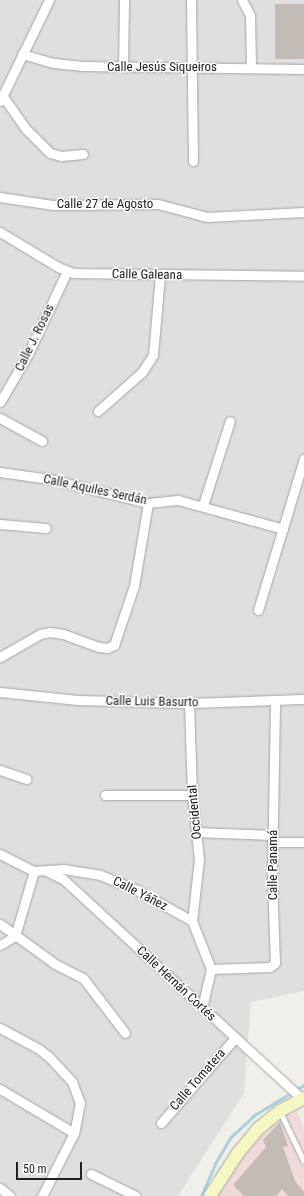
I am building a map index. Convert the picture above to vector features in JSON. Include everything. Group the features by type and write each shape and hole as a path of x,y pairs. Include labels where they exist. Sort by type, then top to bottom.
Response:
{"main road":[{"path":"210,1196 249,1139 280,1111 303,1098"}],"street":[{"path":"49,0 1,98 26,129 50,153 61,156 83,154"},
{"path":"123,67 124,0"},
{"path":"192,0 193,161"},
{"path":"242,0 250,16 251,68"},
{"name":"Calle Jesús Siqueiros","path":"22,54 70,66 304,69"},
{"name":"Calle 27 de Agosto","path":"0,197 53,205 158,204 207,217 304,212"},
{"name":"Calle Galeana","path":"0,232 67,271 160,275 304,276"},
{"name":"Calle J. Rosas","path":"0,402 28,354 67,271"},
{"path":"98,411 142,372 152,355 160,275"},
{"path":"0,418 42,441"},
{"path":"203,505 230,421"},
{"path":"258,610 304,459"},
{"name":"Calle Aquiles Serdán","path":"0,472 50,479 148,503 178,500 203,505 283,529"},
{"path":"0,657 40,634 50,632 63,634 99,647 107,648 114,645 134,586 148,503"},
{"path":"0,524 46,528"},
{"name":"Calle Luis Basurto","path":"0,692 78,700 189,703 304,699"},
{"name":"Calle Panamá","path":"211,969 270,967 275,963 272,839 275,701"},
{"name":"Occidental","path":"189,703 192,795 198,859 192,921"},
{"path":"0,770 26,779"},
{"path":"105,795 192,795"},
{"path":"196,832 304,842"},
{"name":"Calle Yáñez","path":"0,854 34,871 48,872 64,869 100,875 137,890 192,921"},
{"path":"0,946 15,936 34,871"},
{"name":"Calle Hernán Cortés","path":"48,872 63,879 235,1038 303,1098"},
{"path":"192,921 211,969 202,1007"},
{"path":"0,924 55,964 83,978 125,1032"},
{"path":"0,1028 39,1049 72,1082 80,1103 74,1134 42,1196"},
{"name":"Calle Tomatera","path":"161,1123 235,1038"},
{"path":"0,1089 74,1134"},
{"path":"91,1174 136,1196"},
{"path":"0,1188 10,1196"}],"lane":[{"path":"280,1111 304,1161"}],"shaded area":[{"path":"0,0 304,0 304,991 251,1002 244,1093 178,1196 0,1196"},
{"path":"298,1112 304,1129 304,1196 217,1196 244,1155 278,1119"}],"building":[{"path":"275,4 304,4 304,59 275,59"},
{"path":"280,1122 288,1146 283,1147 295,1181 304,1192 304,1196 288,1196 282,1189 276,1196 244,1196 233,1185 266,1147 263,1140"}],"waterway":[{"path":"295,1090 304,1085"},
{"path":"201,1196 215,1164 230,1138 256,1114 291,1093"}]}
